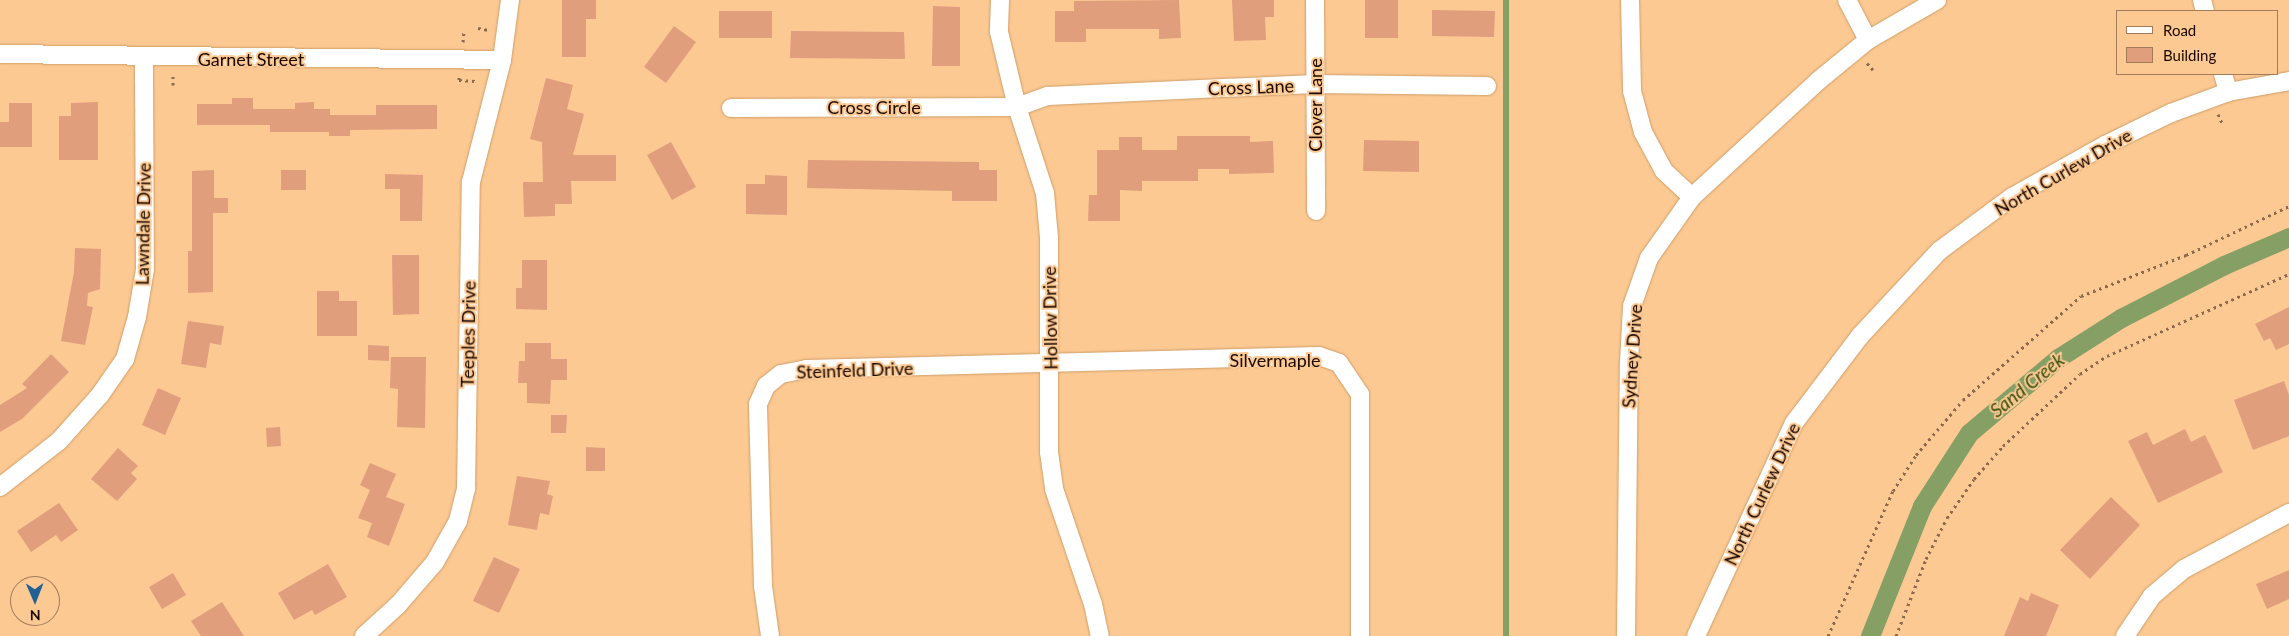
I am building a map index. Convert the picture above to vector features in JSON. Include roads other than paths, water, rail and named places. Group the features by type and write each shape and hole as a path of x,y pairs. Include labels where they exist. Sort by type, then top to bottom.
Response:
{"street":[{"name":"Teeples Drive","path":"364,636 398,605 435,562 458,521 466,488 471,182 502,60 510,0"},
{"name":"Hollow Drive","path":"1000,0 1000,32 1017,107 1045,193 1051,365 1050,452 1054,490 1093,604 1100,636"},
{"name":"Clover Lane","path":"1315,0 1316,211"},
{"path":"1630,0 1632,91 1643,132 1664,171 1692,197"},
{"path":"1847,0 1868,40"},
{"name":"Sydney Drive","path":"1626,636 1628,372 1632,306 1649,258 1692,197 1868,40 1936,0"},
{"name":"Garnet Street","path":"0,54 144,58 502,60"},
{"name":"Lawndale Drive","path":"0,487 59,441 100,395 125,358 137,317 145,269 144,58"},
{"path":"2223,75 2228,92"},
{"name":"North Curlew Drive","path":"1696,636 1794,423 1860,336 1939,251 2012,196 2063,168 2171,114 2228,92 2289,81"},
{"name":"Cross Lane","path":"1017,107 1048,96 1315,84 1487,86"},
{"name":"Cross Circle","path":"731,108 1017,107"},
{"name":"Silvermaple","path":"1051,365 1319,356 1339,363 1360,394 1360,636"},
{"name":"Steinfeld Drive","path":"770,636 763,586 758,404 766,386 781,374 806,369 1051,365"},
{"path":"2126,636 2152,596 2184,569 2289,513"}],"waterway":[{"path":"1506,0 1506,636"},
{"name":"Sand Creek","path":"1870,636 1922,506 1969,433 2058,358 2121,318 2224,265 2289,237"}]}
